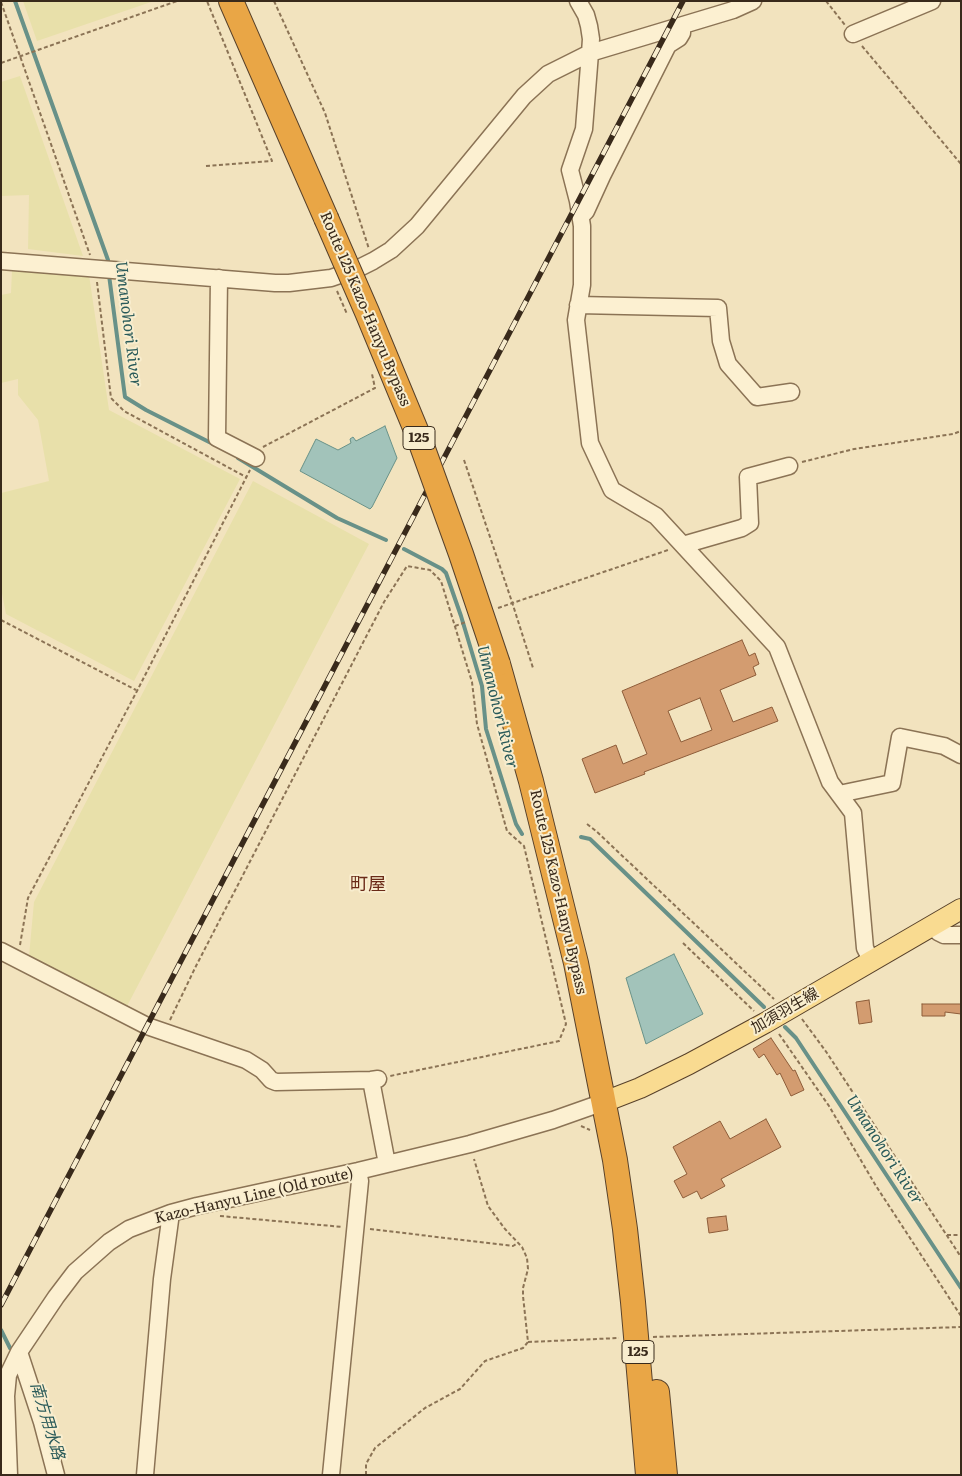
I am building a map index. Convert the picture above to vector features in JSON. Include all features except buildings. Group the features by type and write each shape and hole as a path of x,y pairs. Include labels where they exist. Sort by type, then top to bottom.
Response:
{"highway":[{"name":"Route 125 Kazo-Hanyu Bypass","path":"231,1 367,312 414,426 458,546 498,664 531,780 576,963 615,1160 625,1229 647,1342 665,1475"},
{"name":"Route 125 Kazo-Hanyu Bypass","path":"647,1342 648,1475"}],"main road":[{"name":"加須羽生線","path":"604,1102 640,1088 682,1068 766,1023 961,910"}],"street":[{"path":"578,1 586,15 591,39 584,129 570,170 582,226 582,285 576,320 590,443 612,490 656,516 777,647 830,782 853,813 865,948 872,962"},
{"path":"1,261 275,283 331,278 373,261 390,250 416,226 524,96 548,74 590,53 682,26 732,10 753,1"},
{"path":"853,34 932,1"},
{"path":"581,216 586,211 668,45 679,38 682,33 682,26"},
{"path":"219,278 217,438 256,458"},
{"path":"578,305 718,308 721,341 728,364 757,397 791,392"},
{"path":"682,545 742,528 750,523 748,477 789,466"},
{"path":"839,794 892,783 900,737 944,746 961,755"},
{"path":"932,926 944,935 961,935"},
{"path":"1,951 18,958 132,1019 163,1033 246,1060 276,1082 375,1079 387,1164"},
{"name":"Kazo-Hanyu Line (Old route)","path":"9,1475 6,1396 11,1363 75,1272 109,1242 129,1229 171,1213 470,1144 553,1120 604,1102"},
{"path":"331,1475 360,1181 358,1171"},
{"path":"145,1475 162,1279 171,1213"},
{"path":"11,1363 42,1422 57,1475"}],"path":[{"path":"1,63 177,1"},
{"path":"206,166 272,161 207,1"},
{"path":"274,1 324,113 373,261"},
{"path":"826,1 961,164"},
{"path":"331,278 347,314"},
{"path":"18,958 28,898 262,447 375,388 371,367"},
{"path":"789,466 854,449 954,434 961,431"},
{"path":"464,460 533,668"},
{"path":"496,609 682,545"},
{"path":"163,1033 384,602 407,566 430,570 441,581 472,682 477,724 507,831 524,846 566,1024 558,1041 375,1079"},
{"path":"1,620 137,691"},
{"path":"455,626 471,620"},
{"path":"587,824 592,826 774,999 789,1009 827,1053 961,1257"},
{"path":"683,943 766,1023 775,1028 829,1106 876,1186 961,1316"},
{"path":"366,1475 366,1464 375,1448 425,1408 460,1389 485,1361 523,1348 528,1342 523,1296 528,1269 527,1258 522,1247 505,1230 488,1206 470,1144"},
{"path":"947,1235 961,1235"},
{"path":"528,1342 647,1342 961,1327"}],"shaded area":[{"path":"23,1 154,1 37,41"},
{"path":"20,76 83,256 28,249 29,195 1,196 1,82"},
{"path":"12,270 89,275 109,410 240,479 134,681 6,614 1,588 1,493 49,481 38,420 18,395 18,379 1,383 1,295 11,293"},
{"path":"253,481 369,544 126,1008 29,956 34,902"}],"water":[{"path":"385,426 397,458 370,509 300,471 316,439 338,450 351,443 350,439 353,437 356,441"},
{"path":"674,954 703,1014 646,1044 626,978"}],"waterway":[{"name":"Umanohori River","path":"15,1 108,260 108,265"},
{"name":"Umanohori River","path":"109,275 125,397 146,410 215,445"},
{"name":"Umanohori River","path":"238,458 337,518 386,540"},
{"name":"Umanohori River","path":"404,549 446,573 482,686 486,729 516,824 522,834"},
{"name":"Umanohori River","path":"581,837 590,839 764,1007"},
{"name":"Umanohori River","path":"785,1027 796,1038 961,1288"},
{"name":"南方用水路","path":"1,1330 10,1348"}],"railway":[{"path":"1,1305 683,1"}],"district":[{"name":"町屋","path":"368,885"}]}
